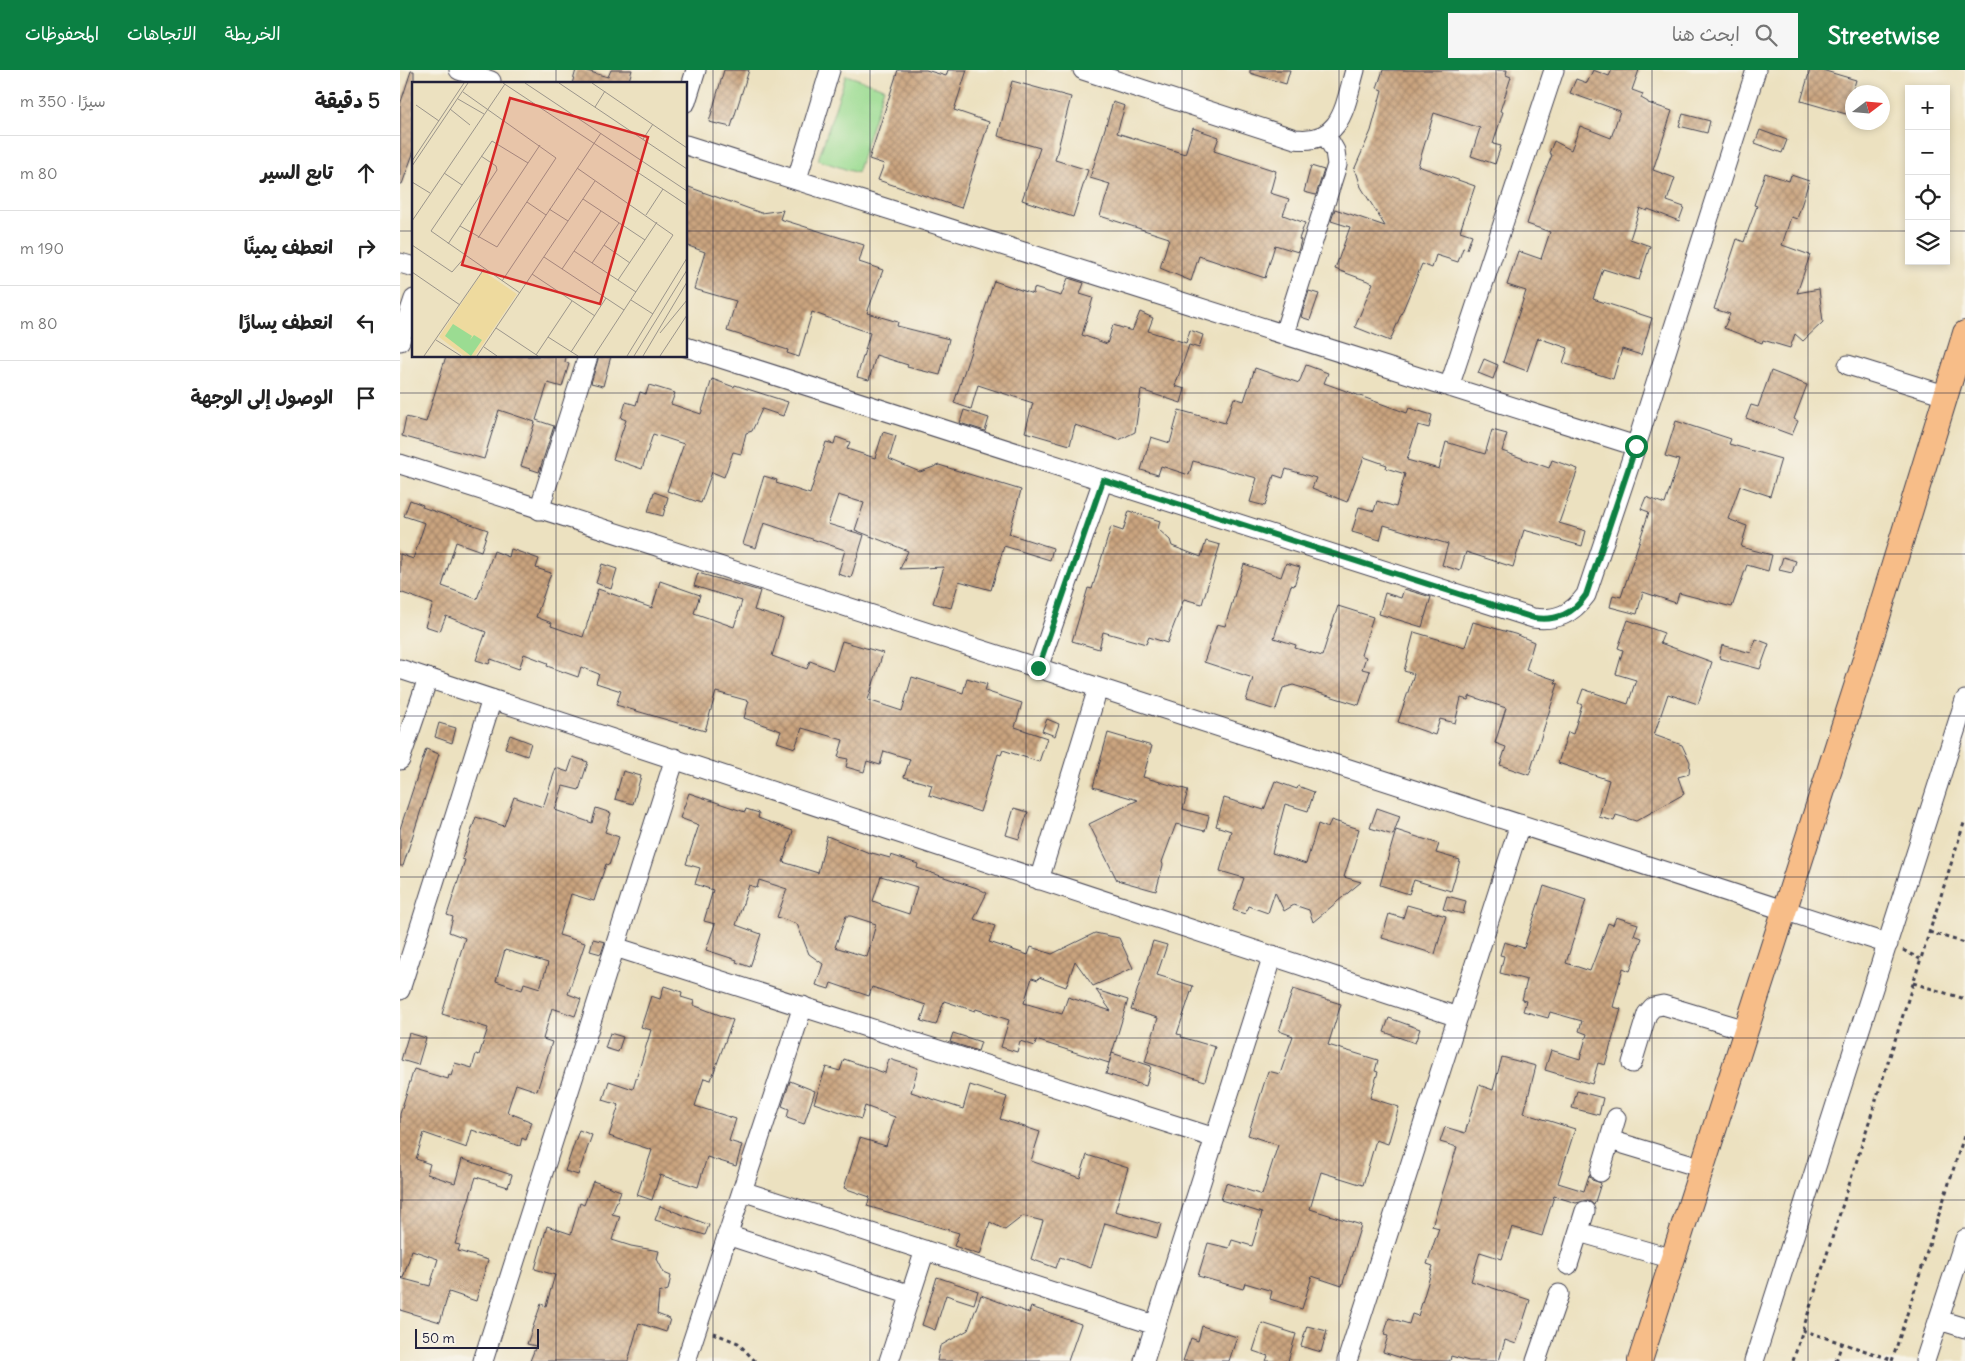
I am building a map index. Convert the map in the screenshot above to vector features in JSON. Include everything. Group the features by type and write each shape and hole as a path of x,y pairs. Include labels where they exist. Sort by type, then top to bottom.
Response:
{"main road":[{"path":"1640,1361 1864,662 1965,333"}],"street":[{"path":"459,70 491,78"},
{"path":"688,96 696,70"},
{"path":"797,179 830,70"},
{"path":"1083,70 1306,141 1326,135 1340,120 1355,70"},
{"path":"1450,387 1554,70"},
{"path":"688,348 1534,618 1546,620 1558,618 1570,613 1586,595 1636,446 1756,70"},
{"path":"1284,334 1337,164 1335,151 1326,135"},
{"path":"688,146 1636,446"},
{"path":"400,342 412,305"},
{"path":"540,510 587,358"},
{"path":"1848,365 1945,395"},
{"path":"400,464 1038,668 1888,944"},
{"path":"1038,668 1103,480"},
{"path":"400,669 1458,1017"},
{"path":"400,760 428,678"},
{"path":"1039,880 1098,688"},
{"path":"400,990 492,699"},
{"path":"1754,1361 1965,700"},
{"path":"483,1361 675,758"},
{"path":"1347,1361 1520,824"},
{"path":"615,947 1215,1138"},
{"path":"1144,1361 1273,955"},
{"path":"1632,1063 1647,1014 1653,1007 1658,1005 1746,1030"},
{"path":"686,1361 803,1006"},
{"path":"1600,1172 1616,1118"},
{"path":"1610,1140 1702,1168"},
{"path":"742,1191 1155,1325"},
{"path":"1568,1265 1585,1211"},
{"path":"1579,1232 1673,1259"},
{"path":"727,1234 911,1295"},
{"path":"1925,1361 1965,1239"},
{"path":"889,1361 925,1250"},
{"path":"1536,1361 1559,1294"},
{"path":"1939,1320 1965,1328"}],"path":[{"path":"1793,1361 1965,820"},
{"path":"1929,932 1965,943"},
{"path":"1913,983 1965,999"},
{"path":"1802,1330 1892,1360 1965,1133"},
{"path":"697,1328 738,1344 755,1361"},
{"path":"1836,1361 1842,1343"}],"green space":[{"path":"846,75 884,88 857,173 818,160"}],"building":[{"path":"576,70 608,77 611,70 632,70 629,82 573,82"},
{"path":"724,70 749,70 731,127 709,122"},
{"path":"898,70 926,70 946,76 948,70 967,70 954,110 989,122 961,208 878,180 884,164 869,159"},
{"path":"1250,70 1290,70 1286,84 1250,73"},
{"path":"1383,70 1507,70 1506,75 1511,77 1500,111 1503,112 1493,144 1501,146 1495,164 1471,156 1480,128 1434,113 1418,166 1475,186 1460,231 1472,235 1467,249 1463,248 1458,262 1436,255 1432,268 1422,264 1390,341 1355,327 1373,283 1335,269 1350,227 1331,221 1335,209 1385,226 1361,187 1354,170 1371,131 1382,90 1377,88"},
{"path":"1593,70 1609,76 1612,70 1639,70 1632,90 1643,94 1641,98 1648,103 1672,111 1653,170 1675,178 1667,201 1684,207 1679,221 1648,209 1647,211 1640,208 1630,239 1650,246 1639,280 1603,269 1593,299 1652,318 1641,355 1622,349 1613,379 1563,363 1568,348 1538,338 1527,371 1503,362 1526,291 1507,285 1518,251 1541,259 1550,232 1527,224 1538,189 1552,155 1549,153 1554,141 1571,150 1580,126 1611,138 1620,111 1570,93 1576,79 1587,83"},
{"path":"1810,70 1822,70 1856,80 1855,85 1845,85 1845,114 1801,101"},
{"path":"411,71 414,71 414,82 412,82 412,156 402,184 400,184 400,105"},
{"path":"1012,81 1071,97 1055,160 1088,170 1073,217 1022,200 1040,148 998,136"},
{"path":"1113,102 1125,106 1117,133 1185,154 1193,128 1219,137 1214,151 1276,171 1270,193 1289,199 1283,215 1305,223 1299,239 1301,240 1298,252 1275,245 1265,278 1199,256 1191,281 1160,268 1169,238 1100,216 1110,184 1090,178"},
{"path":"1683,114 1710,121 1707,133 1679,126"},
{"path":"1760,130 1787,140 1782,153 1755,143"},
{"path":"1311,166 1324,170 1316,195 1304,192"},
{"path":"1765,173 1789,181 1791,175 1809,181 1797,219 1791,217 1782,245 1810,255 1797,293 1819,289 1823,322 1803,341 1795,334 1790,348 1763,340 1762,343 1724,328 1730,314 1714,309 1737,239 1744,242 1757,206 1754,205"},
{"path":"688,187 761,213 783,210 780,219 864,245 859,262 883,270 867,313 898,322 897,326 949,339 940,375 907,367 908,365 876,355 869,380 857,377 870,333 812,312 799,357 787,353 788,350 727,331 736,301 694,289 705,252 688,246"},
{"path":"1068,278 1084,283 1080,294 1093,298 1082,335 1107,344 1113,325 1132,331 1140,312 1153,318 1148,331 1186,343 1190,330 1203,335 1199,348 1189,345 1175,386 1185,389 1181,403 1141,390 1135,432 1119,440 1075,425 1070,445 1025,432 1033,403 978,385 971,409 954,403 994,281 1033,294 1034,288 1061,296"},
{"path":"1309,291 1319,294 1310,320 1301,317"},
{"path":"445,358 566,358 565,362 569,364 562,387 548,383 536,420 554,426 539,472 521,466 535,422 499,410 484,459 402,436 406,417 426,422"},
{"path":"598,358 610,358 603,386 591,383"},
{"path":"1484,359 1498,365 1493,379 1478,373"},
{"path":"1306,365 1328,373 1324,383 1407,413 1409,408 1432,415 1429,428 1418,425 1407,460 1439,469 1446,442 1485,454 1492,430 1507,434 1502,451 1549,468 1552,460 1578,469 1559,523 1586,531 1582,546 1524,530 1513,567 1466,552 1460,571 1442,565 1448,544 1384,525 1380,540 1352,532 1359,507 1374,511 1377,501 1396,507 1405,474 1386,468 1387,465 1364,457 1347,502 1312,488 1316,478 1286,469 1283,478 1274,475 1265,506 1250,502 1257,478 1193,461 1189,475 1161,466 1158,475 1141,470 1151,437 1170,443 1179,410 1225,423 1234,398 1244,401 1255,368 1299,383"},
{"path":"1771,371 1807,385 1794,419 1798,421 1792,435 1746,418 1751,405 1758,407"},
{"path":"712,379 788,402 783,416 762,409 752,431 746,433 741,454 733,452 724,477 712,472 701,503 667,491 684,444 653,434 642,469 613,459 626,420 621,418 626,402 636,405 640,392 646,394 649,385 675,393 671,404 701,414"},
{"path":"964,410 989,418 985,431 960,423"},
{"path":"1676,421 1731,439 1729,444 1781,459 1770,496 1740,486 1728,519 1747,526 1741,547 1772,555 1768,571 1747,565 1732,607 1679,593 1676,603 1643,592 1637,614 1610,607 1613,595 1621,597 1649,512 1641,509 1646,497 1665,504 1679,460 1665,456"},
{"path":"883,432 896,436 889,459 920,472 939,465 1021,490 1009,534 1053,548 1050,560 1004,546 991,590 959,581 951,608 933,603 944,567 900,569 908,551 855,530 864,503 838,495 828,524 864,535 851,578 838,574 845,550 764,523 756,548 743,544 764,476 777,480 776,483 810,494 826,442 834,444 836,437 850,442 847,449 875,458"},
{"path":"654,492 668,497 663,516 648,512"},
{"path":"410,500 423,505 422,507 488,530 481,551 456,542 442,586 477,599 494,551 509,557 511,549 539,559 536,568 551,573 536,617 552,623 551,626 583,637 598,589 652,608 660,581 700,595 694,613 734,627 742,601 694,586 698,573 760,591 754,610 783,619 772,656 807,669 810,661 833,670 842,641 883,653 868,700 902,711 912,677 963,693 967,678 987,684 985,691 1022,703 1015,727 1047,738 1039,762 1003,750 1001,755 998,754 980,812 929,795 932,785 904,777 910,759 884,751 880,765 867,761 864,772 846,767 848,759 838,757 843,740 802,728 795,748 777,742 781,731 744,718 749,701 716,692 705,731 616,705 621,691 596,683 599,674 581,667 578,677 547,666 548,663 524,654 519,669 491,659 489,664 476,660 486,632 446,616 440,631 425,626 433,604 400,592 400,554 413,559 425,523 404,516"},
{"path":"1129,511 1160,521 1158,529 1170,540 1172,546 1201,557 1206,541 1220,545 1202,604 1184,599 1167,643 1149,637 1146,644 1103,632 1099,649 1072,641 1088,588 1092,589 1111,527 1123,531"},
{"path":"1783,557 1796,561 1792,573 1779,570"},
{"path":"1286,563 1300,567 1294,586 1291,585 1274,638 1296,645 1295,648 1322,656 1338,606 1373,617 1361,655 1366,657 1362,669 1370,671 1359,705 1293,685 1283,688 1276,710 1246,701 1253,678 1204,662 1217,624 1225,626 1244,564 1281,577"},
{"path":"602,564 617,569 611,589 596,583"},
{"path":"1404,589 1431,597 1422,627 1379,614 1385,593 1401,598"},
{"path":"1628,620 1664,633 1660,643 1712,662 1698,704 1668,694 1654,735 1682,745 1690,762 1689,774 1678,777 1684,794 1636,821 1616,815 1614,821 1599,817 1609,780 1558,763 1568,732 1573,734 1582,705 1578,703 1583,689 1628,704 1636,680 1616,674 1623,650 1618,648"},
{"path":"1473,622 1518,635 1534,642 1526,670 1556,680 1555,683 1558,684 1529,775 1500,765 1506,747 1495,743 1506,708 1470,696 1468,700 1461,698 1455,723 1440,719 1435,735 1398,722 1414,674 1404,671 1414,632 1465,647"},
{"path":"1756,639 1769,644 1760,669 1719,658 1722,645 1751,653"},
{"path":"1047,719 1059,724 1055,736 1042,731"},
{"path":"439,723 456,728 452,743 435,737"},
{"path":"1108,733 1152,746 1143,777 1188,790 1183,809 1209,816 1205,831 1176,824 1162,862 1163,865 1156,891 1117,880 1089,824 1138,800 1093,787"},
{"path":"510,735 531,743 527,756 505,748"},
{"path":"426,749 439,754 403,866 400,866 400,829"},
{"path":"573,757 588,762 579,790 563,786 555,810 592,823 596,808 611,813 605,832 619,837 609,865 606,864 594,901 571,894 559,935 585,943 568,994 581,999 575,1016 552,1008 543,1039 552,1042 537,1091 516,1084 507,1112 532,1122 526,1140 522,1138 520,1146 472,1130 467,1148 424,1133 416,1159 430,1164 427,1174 455,1183 462,1159 512,1175 508,1187 476,1177 455,1244 460,1245 458,1251 488,1260 476,1301 449,1292 440,1322 400,1310 400,1278 430,1286 438,1259 412,1250 403,1278 400,1277 400,1114 414,1069 448,1079 449,1075 451,1076 455,1063 472,1068 476,1054 479,1055 488,1028 442,1014 465,938 449,932 453,917 447,915 465,860 462,859 476,817 504,826 514,797 543,807 556,768 568,772","holes":["505,950 548,963 540,988 524,983 522,990 496,981"]},
{"path":"623,771 641,776 633,804 615,799"},
{"path":"1275,781 1297,789 1298,786 1314,792 1308,811 1285,804 1272,853 1306,864 1318,824 1328,828 1331,820 1359,829 1344,877 1361,882 1313,922 1309,910 1294,905 1284,911 1275,892 1268,913 1248,906 1245,914 1233,910 1244,878 1220,871 1231,831 1216,826 1224,798 1264,810"},
{"path":"689,793 745,812 746,809 759,813 758,818 793,831 783,862 818,873 827,836 872,854 890,858 891,855 918,864 917,868 987,893 974,919 995,926 989,942 1028,955 1031,947 1052,954 1095,933 1119,938 1133,968 1093,986 1075,961 1066,987 1039,977 1038,980 1032,978 1024,1003 1062,1014 1068,997 1111,1011 1096,990 1128,1000 1109,1063 1036,1040 1035,1046 1020,1041 1017,1052 1001,1047 1009,1020 976,1009 975,1011 944,1001 936,1025 921,1021 926,1005 872,987 869,996 831,983 829,989 816,985 823,964 809,954 797,924 777,917 787,889 759,880 757,888 749,885 736,925 761,934 750,967 736,962 737,960 706,950 715,924 704,921 713,890 695,884 700,868 686,864 699,825 680,818","holes":["881,876 917,887 909,914 873,901","846,916 876,924 867,957 835,947"]},
{"path":"1014,808 1028,812 1019,839 1006,835"},
{"path":"1377,808 1400,816 1393,835 1370,828"},
{"path":"1396,830 1439,844 1436,853 1460,860 1451,891 1414,880 1409,894 1380,885"},
{"path":"1544,886 1586,900 1566,963 1590,971 1608,923 1613,925 1616,917 1638,924 1634,935 1642,938 1630,971 1623,968 1613,1007 1621,1009 1605,1065 1598,1063 1592,1084 1545,1070 1551,1050 1580,1059 1587,1034 1579,1031 1582,1021 1550,1012 1548,1018 1523,1011 1526,1001 1522,1000 1527,980 1500,973 1504,956 1500,955 1504,942 1524,948"},
{"path":"1447,896 1466,901 1463,914 1443,909"},
{"path":"1407,905 1446,916 1435,954 1382,938 1389,914 1403,918"},
{"path":"593,939 605,942 601,954 590,951"},
{"path":"1153,941 1167,945 1157,975 1193,986 1177,1034 1182,1035 1181,1037 1215,1047 1205,1081 1145,1062 1158,1018 1131,1010"},
{"path":"664,986 682,992 681,997 694,1001 693,1005 733,1020 711,1080 704,1078 695,1106 736,1119 729,1141 742,1145 736,1166 707,1157 698,1187 660,1175 652,1200 637,1195 652,1150 609,1136 619,1105 603,1100 609,1081 633,1089 651,1030 641,1027 651,996 660,999"},
{"path":"1293,989 1341,1004 1328,1045 1378,1060 1375,1071 1378,1072 1370,1098 1399,1107 1388,1144 1376,1140 1363,1185 1321,1172 1310,1209 1361,1225 1342,1286 1312,1276 1302,1309 1270,1299 1272,1291 1245,1283 1243,1289 1198,1276 1208,1243 1229,1248 1232,1240 1252,1246 1262,1213 1221,1200 1226,1183 1262,1195 1278,1145 1248,1135 1268,1071 1280,1074 1293,1036 1279,1031"},
{"path":"1389,1018 1420,1029 1415,1043 1384,1032"},
{"path":"409,1033 426,1038 418,1065 401,1060"},
{"path":"610,1033 623,1037 618,1052 605,1048"},
{"path":"953,1033 981,1042 978,1051 950,1042"},
{"path":"1112,1053 1151,1066 1146,1086 1106,1074"},
{"path":"1502,1057 1536,1066 1524,1113 1575,1129 1558,1183 1584,1191 1589,1175 1592,1180 1601,1183 1594,1205 1588,1200 1576,1203 1554,1196 1542,1236 1512,1227 1502,1259 1480,1252 1471,1281 1530,1300 1516,1344 1505,1340 1499,1361 1469,1361 1451,1356 1450,1361 1411,1361 1383,1352 1388,1336 1384,1335 1389,1318 1409,1324 1412,1314 1418,1316 1433,1266 1427,1264 1439,1228 1432,1226 1457,1147 1440,1142 1445,1127 1465,1133 1479,1085 1493,1090"},
{"path":"844,1059 885,1073 889,1059 918,1068 911,1092 963,1109 970,1085 1007,1097 1000,1119 1040,1132 1031,1161 1080,1178 1087,1155 1128,1168 1115,1211 1161,1224 1157,1238 1105,1223 1091,1268 1060,1257 1056,1268 1031,1259 1043,1221 1023,1216 1005,1230 990,1222 980,1255 954,1246 959,1233 867,1206 870,1197 844,1188 860,1138 886,1146 895,1117 865,1106 861,1119 814,1103 826,1067 840,1071"},
{"path":"790,1081 815,1091 804,1124 787,1118 789,1109 782,1106"},
{"path":"1577,1091 1603,1098 1599,1115 1572,1108"},
{"path":"579,1130 592,1135 578,1175 565,1171"},
{"path":"593,1181 621,1191 612,1214 620,1216 612,1240 631,1246 659,1251 657,1259 664,1273 671,1276 668,1290 659,1293 657,1314 670,1319 666,1332 639,1323 628,1361 530,1361 536,1346 527,1344 541,1304 546,1306 555,1275 535,1269 547,1226 571,1234 580,1203 584,1205"},
{"path":"660,1206 709,1225 705,1235 655,1220"},
{"path":"937,1277 978,1291 974,1304 946,1295 935,1330 922,1325"},
{"path":"981,1295 1029,1313 1031,1307 1081,1324 1068,1361 937,1361 940,1346 968,1330"},
{"path":"1262,1323 1296,1334 1288,1361 1266,1361 1268,1356 1253,1351"},
{"path":"1202,1326 1237,1337 1229,1361 1183,1361 1191,1338 1198,1341"},
{"path":"1307,1326 1327,1331 1321,1352 1301,1346"}],"route":[{"path":"1038,668 1103,480 1534,618 1546,620 1570,613 1586,595 1636,446"}]}
